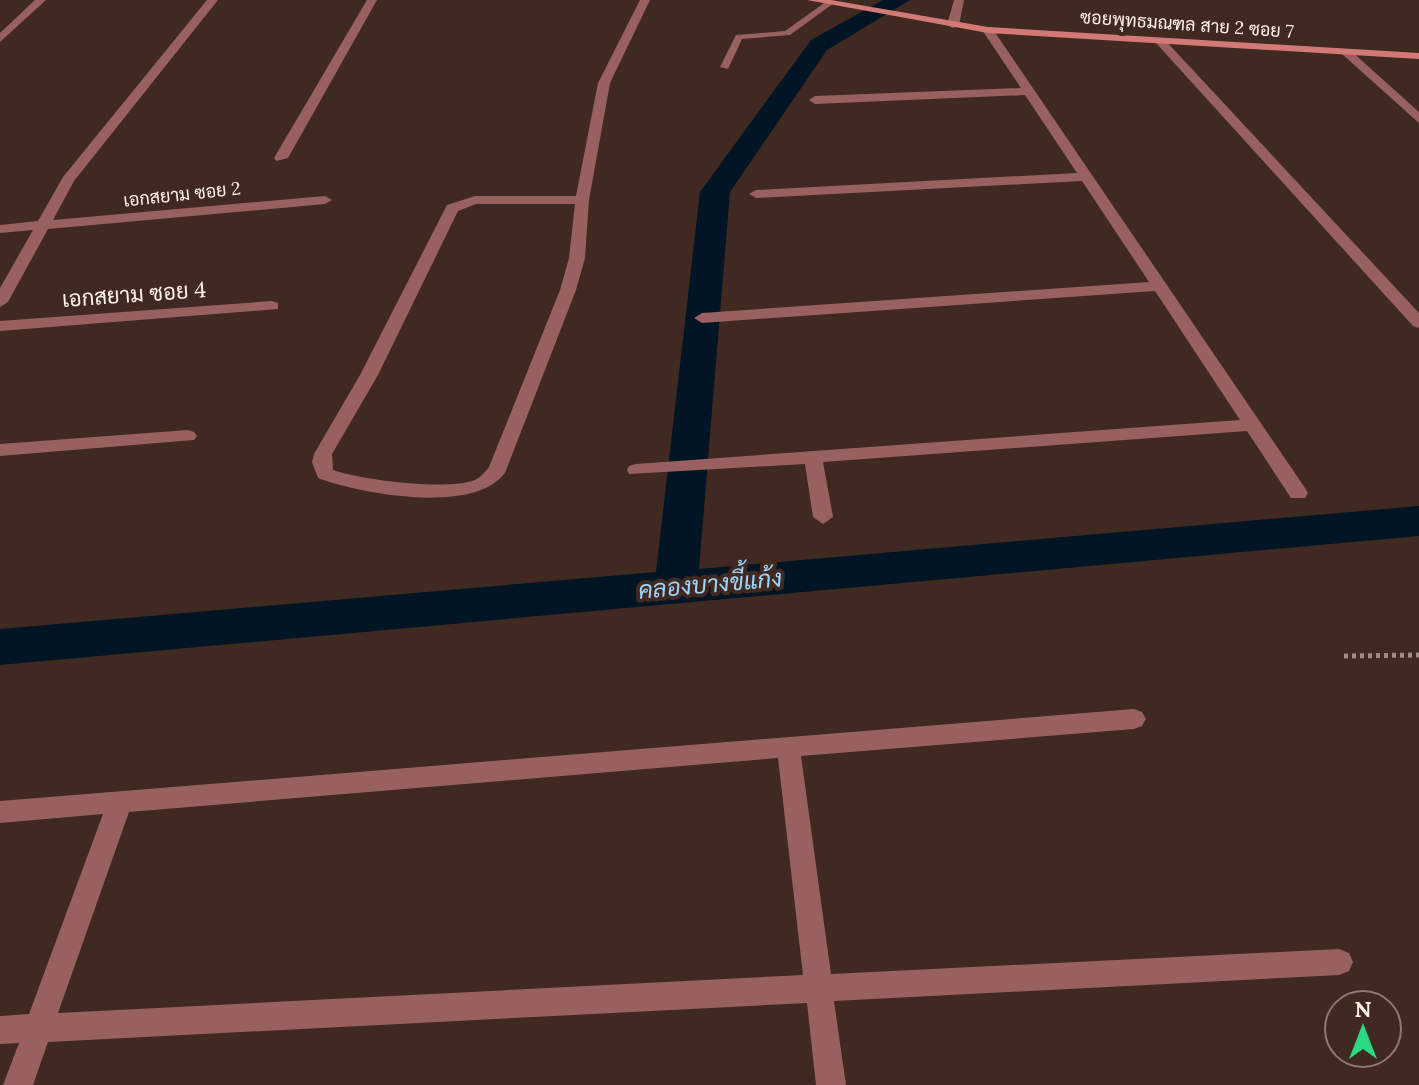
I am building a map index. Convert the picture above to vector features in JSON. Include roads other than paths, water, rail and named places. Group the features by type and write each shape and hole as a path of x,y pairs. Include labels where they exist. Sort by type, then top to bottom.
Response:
{"street":[{"path":"0,39 41,0"},
{"path":"0,302 68,180 213,0"},
{"path":"281,158 372,0"},
{"path":"582,200 475,200 452,208 369,375 323,454 321,462 325,474 337,480 424,489 479,486 490,480 498,469 568,290 577,258 582,200 604,83 645,0"},
{"name":"ซอยพุทธมณฑล สาย 2 ซอย 7","path":"812,0 988,30 1419,56"},
{"path":"953,25 959,0"},
{"path":"988,30 1298,493"},
{"path":"1160,41 1419,323"},
{"path":"1346,52 1419,119"},
{"path":"815,100 1029,91"},
{"path":"756,194 1087,177"},
{"name":"เอกสยาม ซอย 2","path":"0,229 325,200"},
{"path":"702,318 1161,286"},
{"name":"เอกสยาม ซอย 4","path":"0,326 272,306"},
{"path":"636,470 1252,425"},
{"path":"0,450 188,436"},
{"path":"813,457 823,517"},
{"path":"0,812 1134,719"},
{"path":"788,746 831,1085"},
{"path":"18,1085 120,802"},
{"path":"0,1030 1339,962"}],"lane":[{"path":"725,67 739,37 787,33 830,3"}],"waterway":[{"path":"676,587 715,192 819,45 899,0"},
{"name":"คลองบางขี้แก้ง","path":"676,587 1419,521"},
{"name":"คลองบางขี้แก้ง","path":"0,647 676,587"}]}
